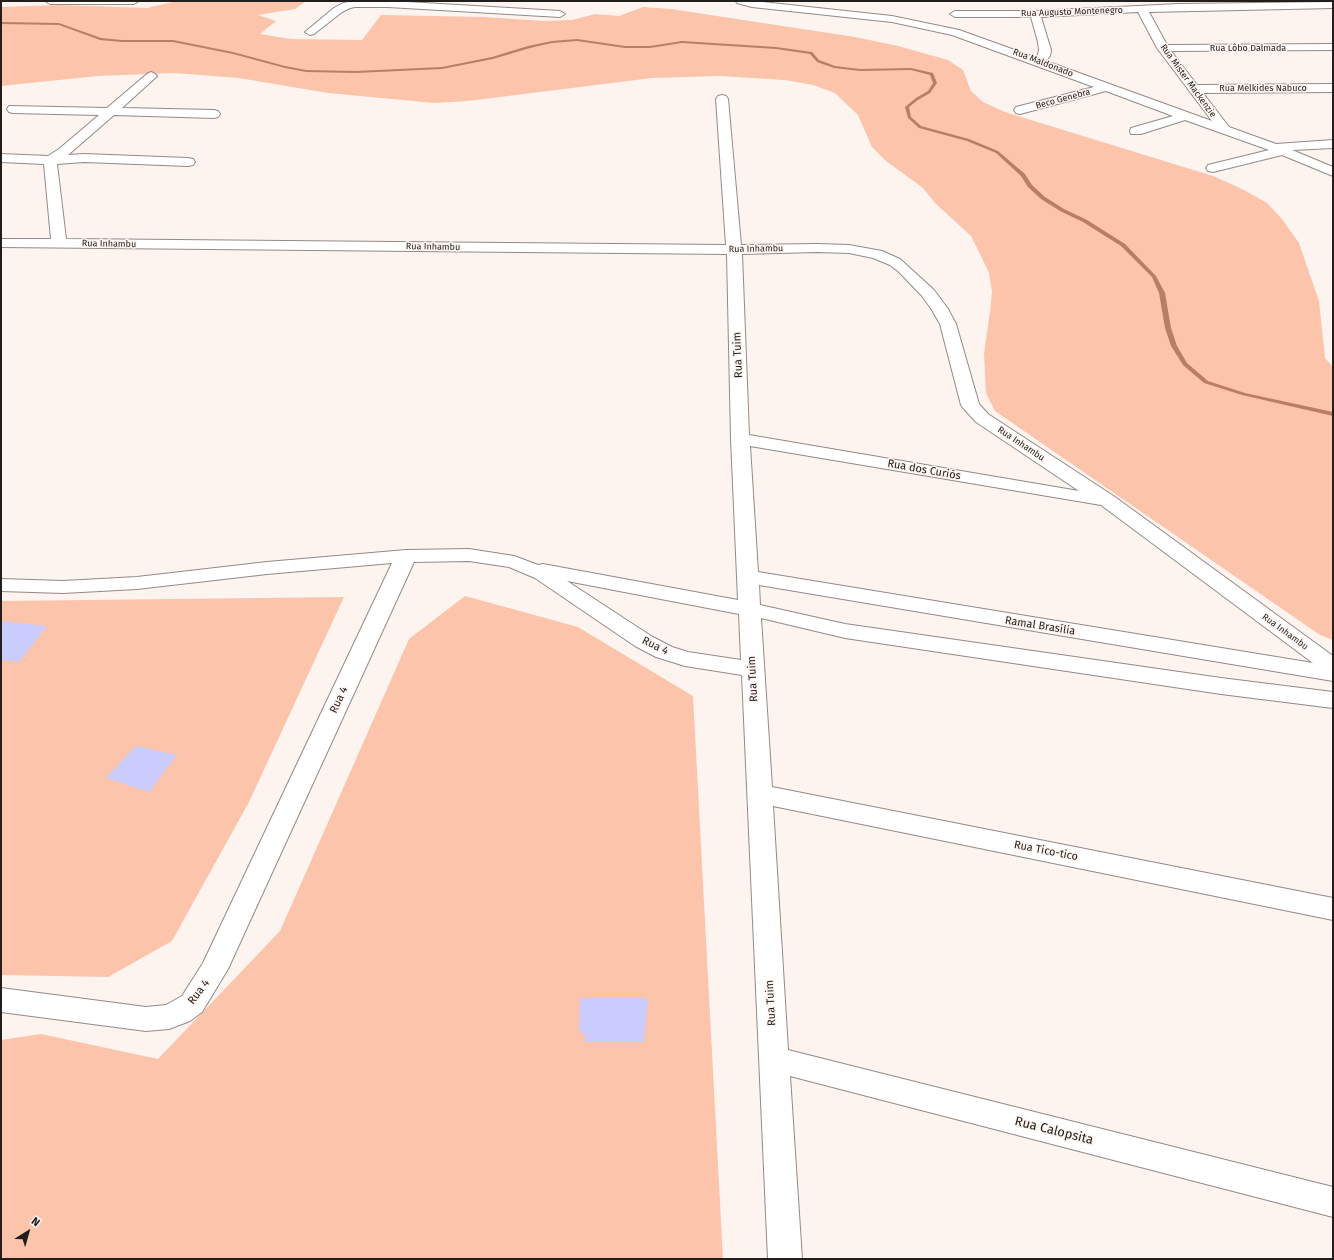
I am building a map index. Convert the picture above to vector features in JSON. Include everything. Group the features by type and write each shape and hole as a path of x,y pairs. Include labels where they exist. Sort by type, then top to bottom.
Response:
{"street":[{"path":"50,1 134,1"},
{"name":"Rua Maldonado","path":"741,1 752,4 892,19 954,32 1278,149 1333,172"},
{"path":"834,1 835,13"},
{"path":"951,1 955,14 954,32"},
{"path":"1069,1 1076,12"},
{"path":"310,32 338,10 347,5 465,5 560,14"},
{"name":"Rua Augusto Montenegro","path":"955,14 1035,14 1142,9 1333,5"},
{"name":"Rua Mister Mackenzie","path":"1142,9 1163,48 1225,130"},
{"path":"1035,14 1045,50 1044,56 1039,62"},
{"name":"Rua Lôbo Dalmada","path":"1163,48 1333,47"},
{"path":"45,160 64,152 151,76"},
{"name":"Beco Genebra","path":"1020,110 1106,87"},
{"name":"Rua Melkides Nabuco","path":"1194,88 1333,88"},
{"name":"Rua Tuim","path":"722,99 734,250 740,439 785,1259"},
{"path":"13,109 111,110 214,114"},
{"path":"1136,131 1185,116"},
{"path":"1213,168 1278,149 1333,144"},
{"path":"1,158 45,160 84,158 188,162"},
{"path":"45,160 59,243"},
{"name":"Rua Inhambu","path":"1,243 734,250 849,249 872,252 895,262 904,269 928,293 948,324 967,397 975,412 1025,448 1108,501 1333,667"},
{"name":"Rua dos Curiós","path":"740,439 1108,501"},
{"name":"Rua 4","path":"1,1000 146,1019 169,1017 192,1004 214,969 406,556 469,555 504,560 527,567 570,592 643,641 664,652 685,659 753,669"},
{"path":"1,585 63,587 137,583 267,568 406,556"},
{"path":"527,567 749,609 845,631 1221,686 1333,700"},
{"name":"Ramal Brasília","path":"748,577 1333,674"},
{"name":"Rua Tico-tico","path":"760,794 1333,909"},
{"name":"Rua Calopsita","path":"774,1059 1333,1202"}],"shaded area":[{"path":"177,1 306,1 295,9 258,15 276,21 260,34 291,39 362,40 381,15 484,17 544,21 572,20 595,14 619,16 643,7 671,9 855,37 898,46 948,60 963,70 971,91 983,102 1005,112 1213,176 1242,189 1267,203 1282,219 1299,243 1319,301 1325,358 1333,367 1333,640 1320,635 995,411 986,393 984,353 992,292 989,273 971,236 935,203 923,188 886,161 872,147 858,115 835,93 813,85 785,80 719,76 652,78 468,101 434,103 328,93 239,78 174,73 98,76 1,86 1,7 61,5 147,8"},
{"path":"465,596 578,627 693,696 723,1259 1,1259 1,1040 41,1034 158,1059 280,931 409,639"},
{"path":"344,597 249,802 172,941 108,977 1,975 1,601"}],"building":[{"path":"1,621 47,626 19,662 1,660"},
{"path":"136,746 177,755 149,792 106,778"},
{"path":"580,998 648,998 644,1042 585,1042 585,1035 579,1031"}],"waterway":[{"path":"1,23 59,24 100,39 122,41 173,41 233,53 306,71 356,72 442,68 493,58 552,42 577,40 625,47 650,47 682,42 776,48 811,53 818,61 834,67 860,70 911,69 932,74 935,83 929,92 907,107 909,117 920,127 968,140 997,152 1023,175 1030,186 1043,198 1062,210 1085,221 1123,245 1154,276 1162,293 1168,328 1174,346 1185,364 1206,382 1244,394 1333,414"}]}
